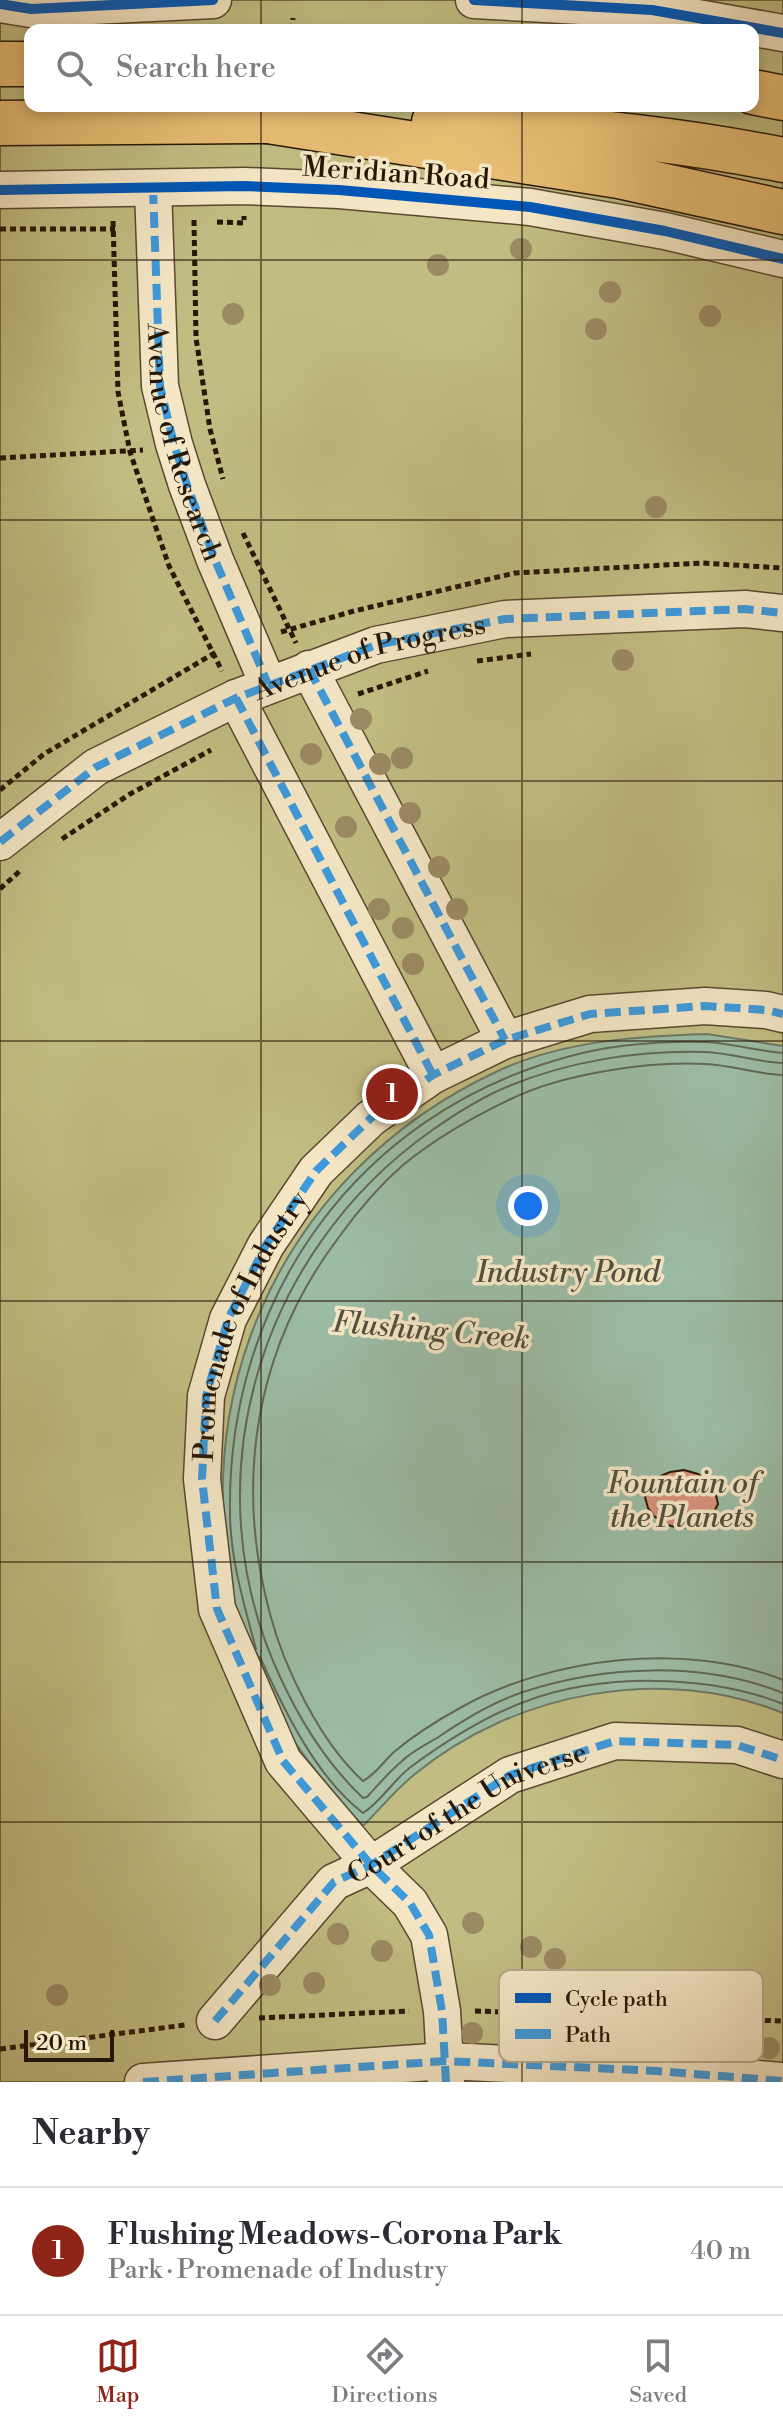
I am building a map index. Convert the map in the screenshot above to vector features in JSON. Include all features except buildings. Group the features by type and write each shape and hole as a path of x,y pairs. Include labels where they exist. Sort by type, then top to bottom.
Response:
{"highway":[{"path":"0,64 24,64"},
{"path":"759,93 783,98"},
{"path":"268,121 595,172 783,212"},
{"path":"0,123 397,121 542,128 658,139 783,160"}],"street":[{"path":"0,4 31,9 213,0"},
{"path":"474,0 652,10 732,24"},
{"path":"759,29 783,33"},
{"name":"Meridian Road","path":"0,190 194,187 339,190 530,207 665,231 783,259"},
{"name":"Avenue of Research","path":"153,188 160,386 174,444 215,560 252,703 433,1075"},
{"name":"Avenue of Progress","path":"0,842 96,767 252,703 309,669 376,645 505,619 745,609 783,613"},
{"path":"309,669 505,1040"},
{"name":"Promenade of Industry","path":"442,2011 429,1935 410,1903 371,1865 283,1761 217,1609 202,1479 206,1396 228,1319 266,1245 316,1171 371,1118 433,1075 505,1040 590,1014 705,1006 783,1014"},
{"name":"Court of the Universe","path":"215,2021 334,1882 371,1865 510,1775 615,1741 737,1745 783,1760"},
{"path":"442,2011 446,2071"},
{"path":"143,2082 446,2071 657,2071 783,2081"}],"path":[{"path":"292,24 293,18"},
{"path":"194,187 196,338 212,437 226,491"},
{"path":"0,229 103,229"},
{"path":"0,458 130,452 212,437"},
{"path":"242,531 309,669"},
{"path":"471,662 545,652"},
{"path":"328,704 442,666"},
{"path":"51,846 130,794 252,703"},
{"path":"0,889 28,865"},
{"path":"0,2049 215,2021 442,2011 499,2013"},
{"path":"763,2020 783,2021"}],"shaded area":[{"path":"0,0 783,0 783,2082 0,2082"}],"water":[{"name":"Industry Pond","path":"707,1034 783,1046 783,1713 737,1698 689,1690 640,1689 591,1694 543,1706 498,1723 455,1746 408,1780 363,1826 296,1744 257,1676 227,1563 223,1475 234,1391 260,1311 301,1237 354,1171 421,1115 500,1070 550,1052 628,1039"}],"marked path":[{"path":"153,188 160,386 187,485 268,684"},
{"path":"0,842 96,767 236,698 376,645 505,619 745,609 783,613"},
{"path":"309,669 505,1040"},
{"path":"236,698 433,1075"},
{"path":"446,2082 442,2011 429,1935 410,1903 371,1865 283,1761 217,1609 202,1479 206,1396 228,1319 266,1245 316,1171 371,1118 433,1075 505,1040 590,1014 705,1006 783,1014"},
{"path":"215,2021 334,1882 371,1865 510,1775 615,1741 737,1745 783,1760"},
{"path":"143,2082 446,2061 657,2071 783,2081"}],"cycle path":[{"path":"0,4 31,9 213,0"},
{"path":"474,0 652,10 732,24"},
{"path":"759,29 783,33"},
{"path":"0,190 245,186 339,190 530,207 665,231 783,259"}],"place":[{"name":"Flushing Meadows-Corona Park","path":"392,1094"}],"water label":[{"name":"Flushing Creek","path":"431,1330"},
{"name":"Fountain of the Planets","path":"682,1500"}]}
